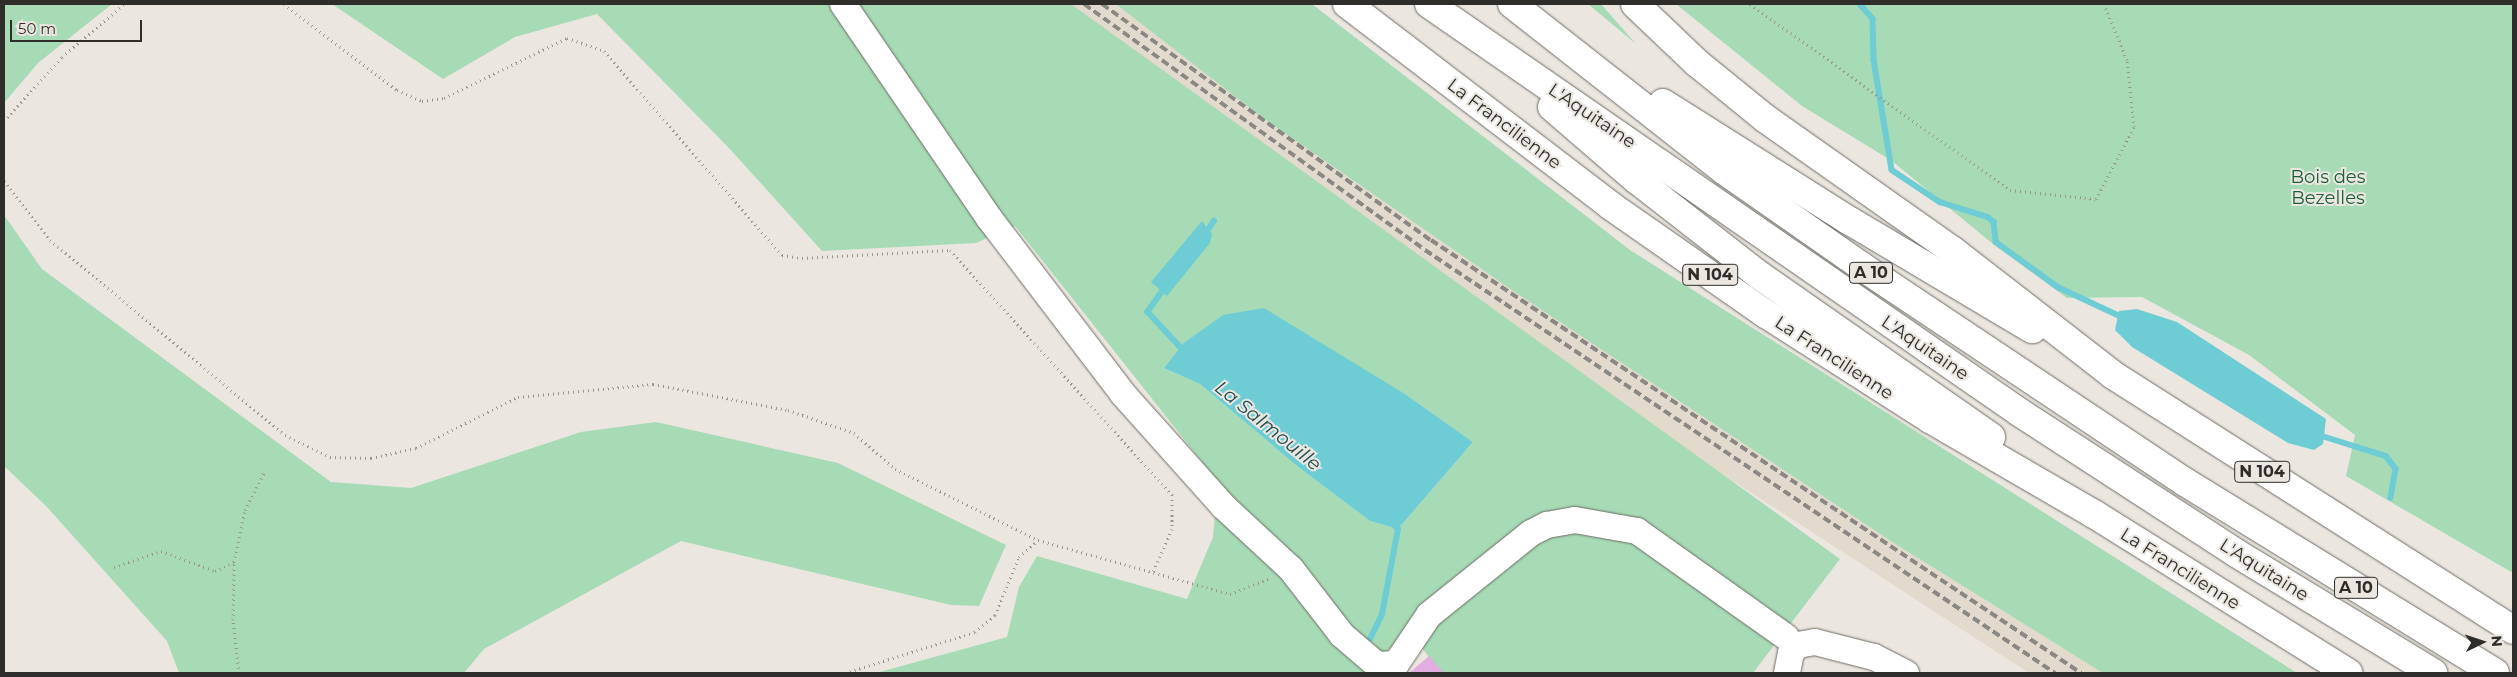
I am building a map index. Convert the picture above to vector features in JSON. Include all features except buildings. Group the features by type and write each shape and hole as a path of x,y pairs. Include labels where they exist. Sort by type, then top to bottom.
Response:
{"highway":[{"name":"La Francilienne","path":"1347,4 1684,258 1930,420 2094,514 2348,673"},
{"name":"L'Aquitaine","path":"1429,4 1459,27 2020,412 2236,553 2433,673"},
{"name":"L'Aquitaine","path":"1512,4 1724,171 2007,365 2185,482 2495,673"},
{"name":"N 104","path":"1635,4 1697,63 1766,119 1952,250 2113,375 2513,630"},
{"path":"1459,27 1690,223 2094,514"},
{"path":"1570,48 1964,291 2113,375"}],"lane":[{"path":"842,4 989,218 1123,394 1222,506 1291,569 1342,635 1376,665 1395,669 1429,615 1531,533 1547,525 1575,520 1637,531 1786,637"},
{"path":"1786,673 1790,653 1798,645 1815,642 1874,657 1906,673"}],"path":[{"path":"4,121 62,57 124,4"},
{"path":"284,4 397,90 422,101 444,98 567,38 604,51 782,255 802,258 950,250 1172,496 1172,529 1153,572"},
{"path":"1750,4 2010,190 2051,197 2096,199 2134,127 2127,60 2104,4"},
{"path":"4,181 50,240 285,435 330,457 371,458 416,448 518,397 653,384 788,410 854,433 895,469 1038,540 1230,594 1291,569"},
{"path":"238,673 233,620 234,562 245,510 265,471"},
{"path":"845,673 975,632 995,615 1018,556 1038,540"},
{"path":"114,567 161,551 215,571 234,562"}],"shaded area":[{"path":"1057,4 1126,4 2107,673 2029,673 1482,318"}],"green space":[{"path":"4,4 112,4 38,63 4,103"},
{"path":"332,4 1071,4 1840,559 1753,673 1441,673 1423,649 1388,649 1373,673 876,673 1007,637 1019,587 1037,556 1187,599 1213,537 1218,482 1015,226 976,243 822,251 728,147 597,14 515,37 443,79","holes":["1176,356 1384,384 1405,394 1473,442 1398,529 1370,521 1297,466 1200,384 1164,368"]},
{"path":"1116,4 1312,4 1630,250 2297,673 2103,673 1894,543 1518,294 1263,118"},
{"path":"1588,4 1601,4 1636,44"},
{"name":"Bois des Bezelles","path":"1676,4 2513,4 2513,573 2346,476 2355,435 2249,355 2142,297 2067,298 1993,244 1892,161 1802,106"},
{"path":"4,215 42,269 331,482 411,488 581,432 656,422 838,463 1006,545 979,606 951,605 681,541 484,649 464,673 179,673 167,641 47,507 4,466"}],"water":[{"path":"1202,221 1212,234 1210,243 1167,296 1151,282"},
{"path":"1264,308 1405,394 1473,442 1398,529 1370,521 1297,466 1200,384 1164,368 1184,343 1223,315"},
{"path":"2137,309 2177,322 2326,419 2323,444 2314,450 2288,443 2132,347 2115,330 2119,311"}],"waterway":[{"path":"1860,4 1873,19 1874,60 1892,170 1940,202 1988,217 1994,222 1996,242 2058,287 2124,318"},
{"name":"La Salmouille","path":"1207,231 1214,221"},
{"name":"La Salmouille","path":"1166,287 1148,312 1185,352"},
{"path":"2319,435 2386,456 2396,469 2391,498"},
{"name":"La Salmouille","path":"1370,639 1382,614 1398,529 1392,524"}],"railway":[{"path":"1084,4 1425,250 2055,673"},
{"path":"1102,4 1431,240 2081,673"}]}
